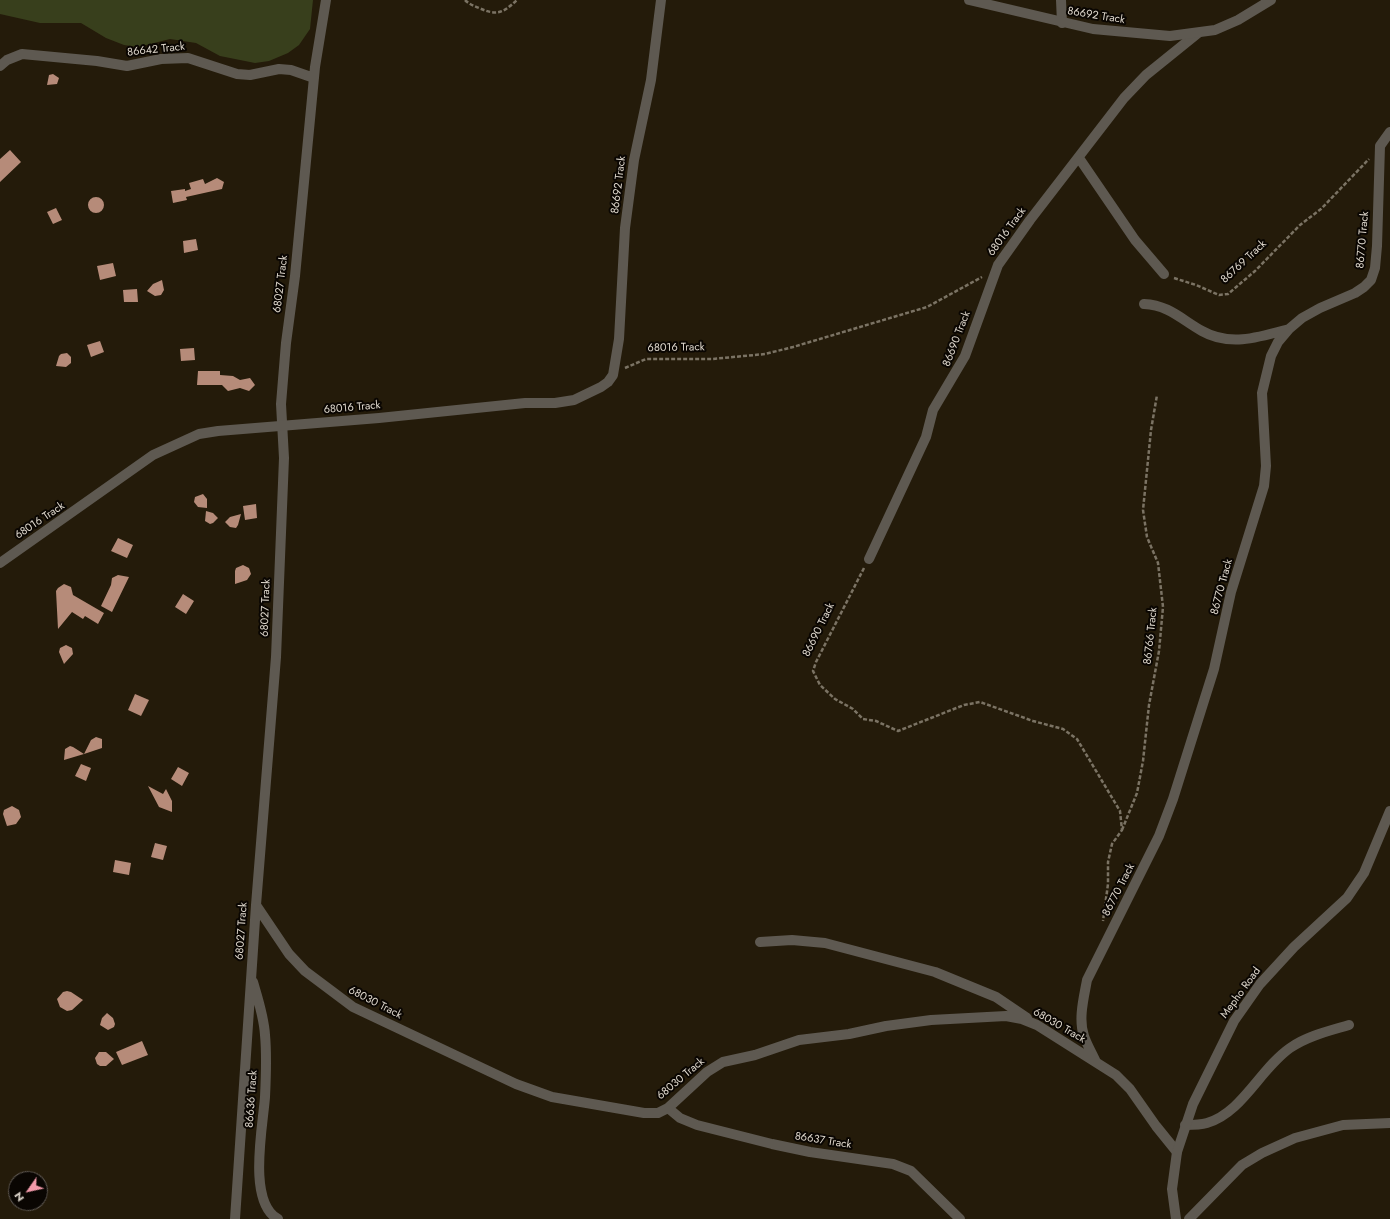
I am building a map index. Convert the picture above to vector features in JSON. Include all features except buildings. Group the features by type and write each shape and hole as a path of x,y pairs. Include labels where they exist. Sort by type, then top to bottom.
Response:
{"street":[{"name":"68027 Track","path":"235,1219 256,905 276,657 284,458 281,404 314,78 326,0"},
{"name":"86692 Track","path":"613,375 619,339 625,228 634,160 651,80 661,0"},
{"name":"86692 Track","path":"969,0 1062,23 1124,33 1170,36 1198,33"},
{"path":"1061,0 1062,23"},
{"name":"68016 Track","path":"998,265 1034,214 1079,158 1112,113 1146,74 1198,33 1215,30 1238,20 1271,0"},
{"name":"86642 Track","path":"0,66 7,60 22,54 97,61 127,66 161,59 188,58 237,74 250,74 279,69 291,70 314,78"},
{"path":"1380,146 1390,132"},
{"name":"86770 Track","path":"1096,1062 1083,1035 1083,1000 1088,980 1159,836 1173,799 1214,669 1231,592 1264,486 1266,466 1262,393 1266,372 1271,356 1278,342 1288,329 1320,308 1354,294 1371,280 1375,268 1377,246 1380,146"},
{"path":"1079,158 1135,240 1164,274"},
{"name":"86690 Track","path":"869,559 926,436 933,410 966,356 998,265"},
{"path":"1144,304 1154,304 1181,316 1201,331 1216,338 1245,340 1288,329"},
{"name":"68016 Track","path":"0,563 153,455 165,448 199,434 498,405 574,400 601,387 613,375"},
{"name":"Mepho Road","path":"1176,1219 1172,1189 1176,1152 1192,1104 1234,1020 1260,984 1294,947 1347,898 1364,872 1390,811"},
{"name":"68030 Track","path":"256,905 289,954 305,971 353,1007 516,1084 552,1096 644,1113 658,1113 668,1108 707,1072 723,1062 755,1055 799,1040 849,1034 886,1026 993,1015 1022,1019 1037,1025 1116,1075 1130,1089 1176,1152"},
{"path":"760,942 792,940 825,943 935,972 996,997 1037,1025"},
{"name":"86636 Track","path":"251,976 259,1004 265,1034 266,1071 260,1156 260,1184 263,1200 267,1209 278,1219"},
{"path":"1185,1125 1206,1124 1231,1110 1273,1063 1290,1048 1310,1037 1349,1025"},
{"name":"86637 Track","path":"668,1108 680,1118 697,1125 772,1144 810,1152 894,1164 911,1171 960,1219"},
{"path":"1189,1219 1236,1170 1262,1153 1295,1138 1343,1125 1390,1124"}],"path":[{"path":"465,0 488,12 496,14 517,0"},
{"name":"86769 Track","path":"1164,274 1196,285 1218,295 1228,294 1255,271 1300,225 1321,209 1380,146"},
{"name":"68016 Track","path":"613,375 646,359 712,359 765,354 793,347 927,307 975,282 998,265"},
{"name":"86766 Track","path":"1122,830 1137,793 1143,761 1148,705 1159,651 1163,607 1158,563 1147,537 1143,510 1151,430 1157,395"},
{"name":"86690 Track","path":"869,559 816,662 813,671 820,685 835,699 853,709 863,719 876,722 898,731 964,705 980,702 1033,721 1063,729 1077,739 1120,811 1122,830"},
{"path":"1103,922 1108,884 1108,862 1112,844 1122,830"}],"green space":[{"path":"0,0 313,0 310,29 299,45 288,53 269,61 255,63 220,56 196,43 170,39 138,47 124,45 106,38 81,23 40,23 0,14"}]}
